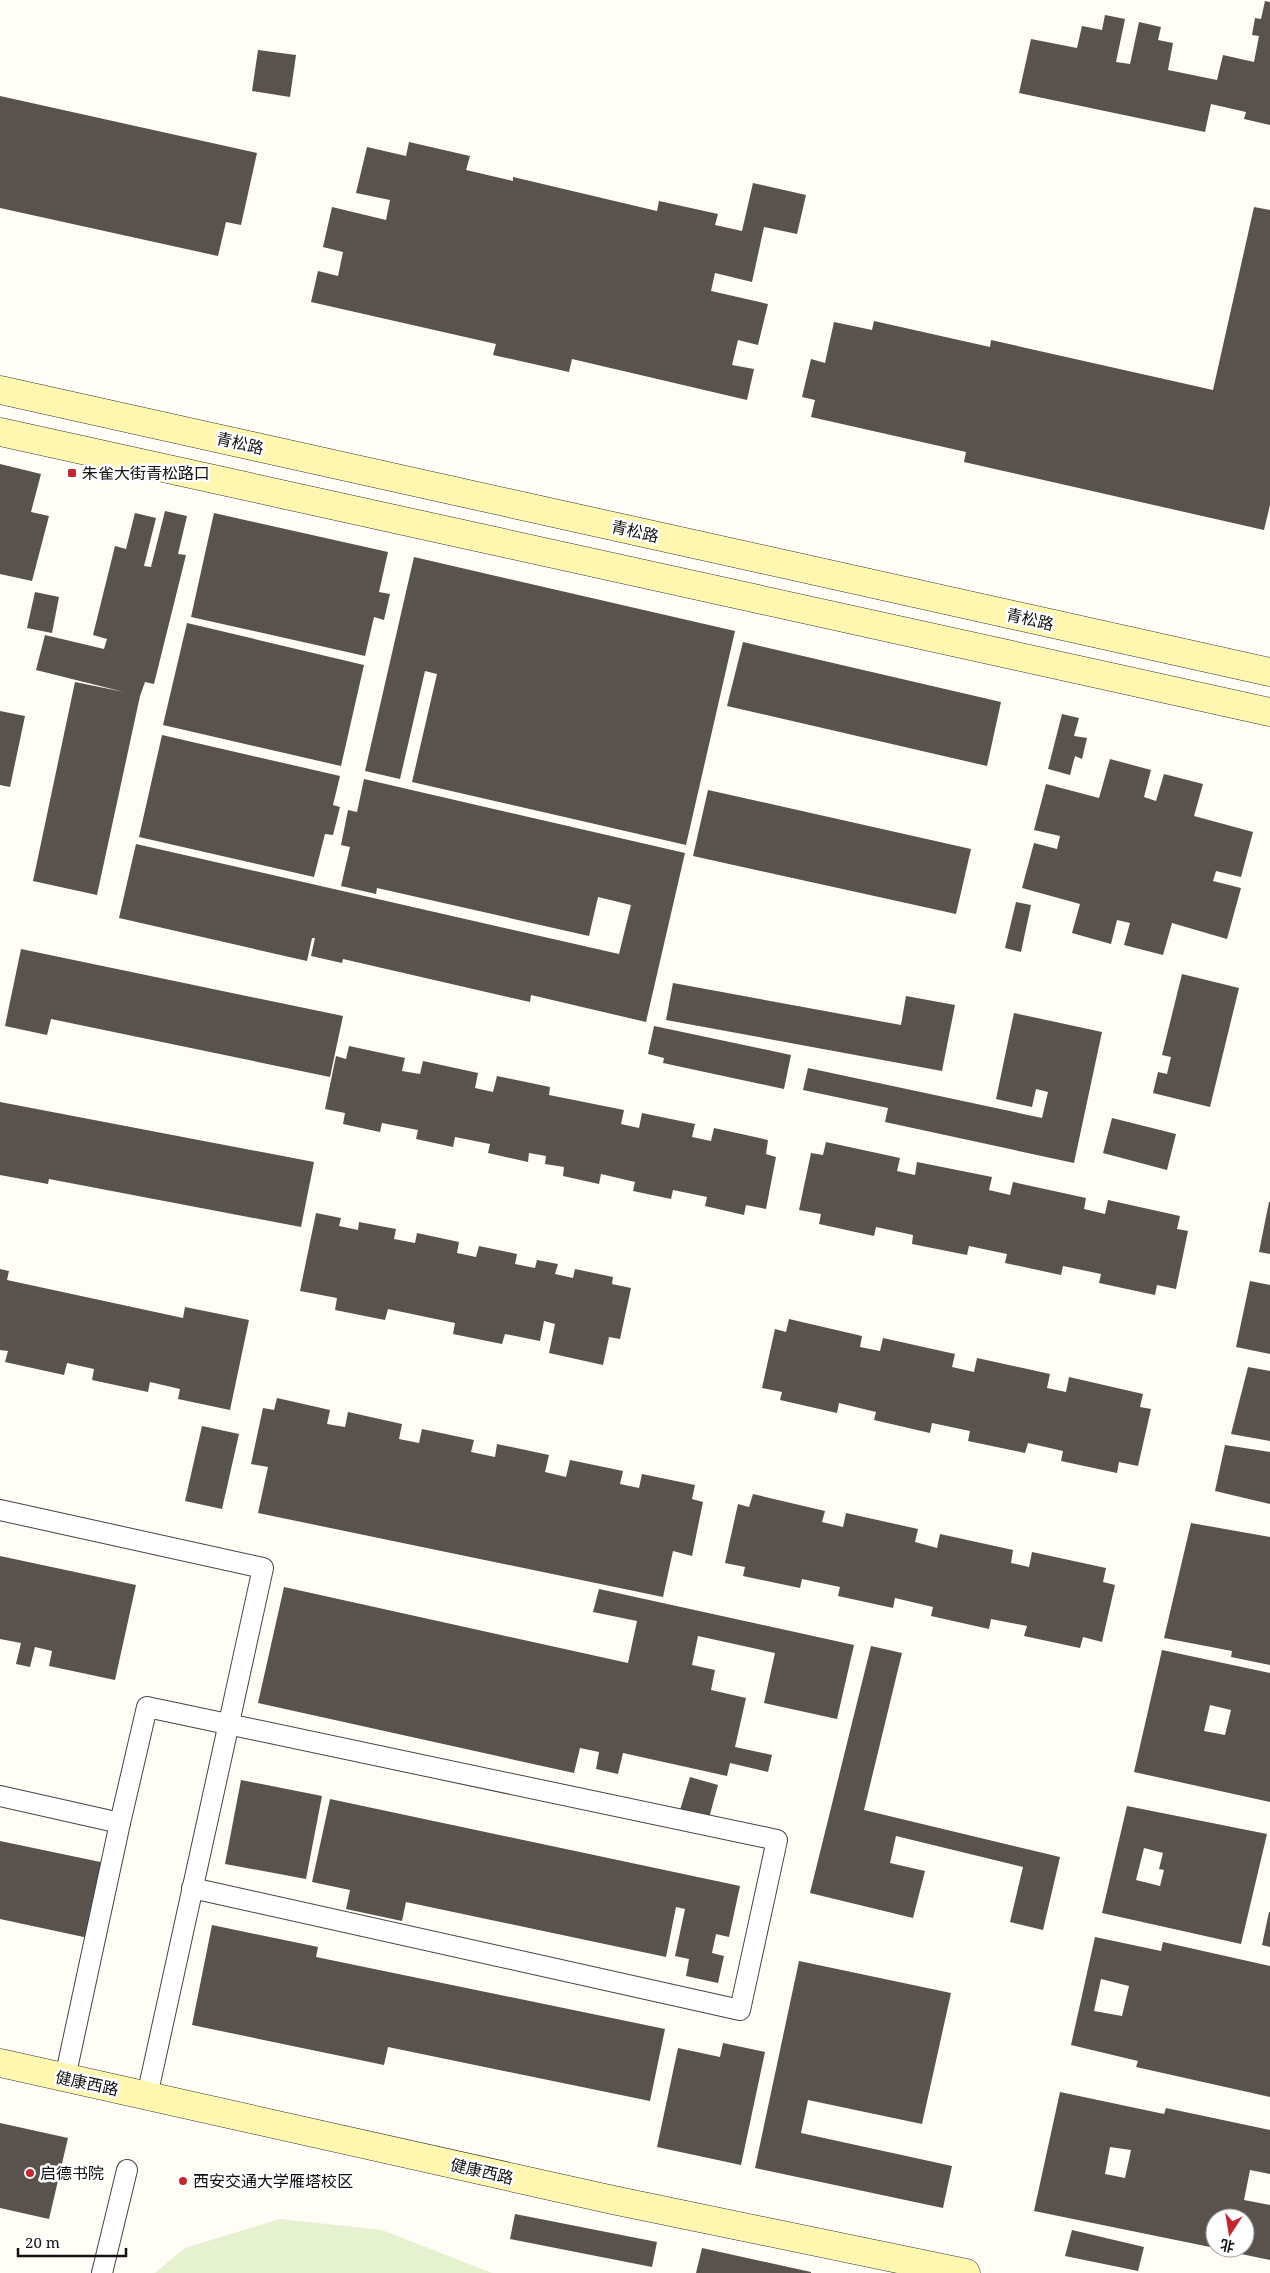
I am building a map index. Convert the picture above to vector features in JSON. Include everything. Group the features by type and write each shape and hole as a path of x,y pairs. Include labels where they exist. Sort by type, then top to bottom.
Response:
{"main road":[{"name":"青松路","path":"0,390 1270,672"},
{"path":"0,432 1270,712"},
{"name":"健康西路","path":"0,2063 613,2200 966,2273"}],"lane":[{"path":"0,1510 263,1568 147,2096"},
{"path":"65,2078 147,1707 228,1726 777,1840 740,2010 192,1888"},
{"path":"0,1796 120,1823"},
{"path":"102,2273 127,2170"}],"green space":[{"path":"280,2219 382,2230 492,2273 155,2273 185,2248"}],"building":[{"path":"1265,1 1270,2 1270,125 1244,119 1246,112 1211,104 1205,132 1019,93 1031,39 1077,48 1082,26 1102,30 1105,15 1125,19 1116,62 1130,64 1139,22 1161,27 1158,40 1173,43 1168,70 1217,80 1223,55 1254,62 1259,36 1252,35 1255,18 1261,19"},
{"path":"258,50 296,55 290,97 252,91"},
{"path":"0,96 257,153 241,225 226,222 218,256 0,208"},
{"path":"409,142 470,156 466,170 513,181 513,177 657,211 659,201 718,214 715,225 742,231 753,183 806,195 797,234 764,227 752,282 715,273 711,291 768,304 758,345 738,340 732,365 754,369 747,400 572,359 569,372 493,355 496,344 311,302 318,271 338,276 343,252 323,247 332,207 386,220 390,200 356,193 367,147 406,156"},
{"path":"1254,207 1270,210 1270,505 1264,530 964,462 966,452 811,417 815,400 802,397 811,359 825,363 834,322 872,330 874,321 990,347 991,340 1213,390"},
{"path":"0,464 41,474 31,512 49,516 32,581 0,574"},
{"path":"165,511 187,516 178,554 186,555 154,684 145,682 140,696 97,895 33,881 75,682 124,692 36,670 45,635 104,649 107,639 93,635 115,546 126,549 135,513 156,518 144,566 151,567"},
{"path":"214,513 388,552 379,592 390,594 384,620 374,617 365,656 191,617"},
{"path":"414,557 735,631 686,845 412,782 437,674 425,671 400,779 365,771"},
{"path":"35,592 59,597 52,633 27,628"},
{"path":"187,623 364,665 341,766 163,725"},
{"path":"743,642 1001,702 987,766 727,706"},
{"path":"0,711 25,716 10,787 0,785"},
{"path":"1062,714 1079,718 1074,736 1087,738 1082,759 1075,756 1070,775 1048,769"},
{"path":"162,735 340,776 333,805 340,807 333,835 325,834 314,877 139,837"},
{"path":"1110,759 1151,770 1144,797 1156,801 1164,774 1203,784 1194,816 1253,832 1241,877 1216,871 1213,881 1241,888 1227,939 1172,923 1163,955 1124,945 1130,923 1117,920 1111,944 1072,933 1080,904 1022,888 1034,843 1057,849 1060,836 1034,830 1046,784 1099,798"},
{"path":"364,779 685,853 646,1022 531,995 530,1002 343,959 342,963 311,956 315,938 312,938 307,961 119,918 136,844 619,954 631,905 598,897 589,936 377,888 376,894 341,886 350,847 341,845 348,810 357,812"},
{"path":"708,790 971,849 956,914 693,856"},
{"path":"1016,902 1031,905 1021,952 1005,948"},
{"path":"21,949 343,1016 330,1077 51,1019 47,1035 5,1026"},
{"path":"1182,974 1239,988 1210,1107 1153,1093 1158,1072 1167,1074 1171,1057 1162,1055"},
{"path":"673,983 901,1025 906,996 955,1005 942,1071 666,1020"},
{"path":"1014,1013 1102,1032 1074,1163 885,1122 888,1108 803,1090 808,1068 1042,1118 1048,1092 1036,1089 1032,1107 996,1099"},
{"path":"654,1026 791,1055 784,1089 663,1063 664,1058 648,1054"},
{"path":"349,1046 405,1058 402,1071 420,1074 423,1061 478,1073 475,1088 493,1092 497,1076 550,1087 549,1095 624,1110 621,1124 639,1128 642,1113 695,1124 692,1137 711,1141 714,1128 768,1140 766,1154 776,1157 766,1209 746,1205 744,1215 705,1206 707,1197 673,1190 671,1199 633,1191 635,1182 601,1174 599,1184 563,1176 564,1167 545,1164 546,1156 529,1153 528,1162 488,1153 490,1144 455,1137 453,1147 416,1139 418,1130 382,1123 380,1132 343,1124 345,1113 325,1109 336,1056 346,1059"},
{"path":"0,1102 314,1162 301,1227 49,1179 48,1184 0,1175"},
{"path":"1112,1118 1176,1134 1167,1170 1103,1153"},
{"path":"826,1142 900,1158 897,1171 915,1175 917,1162 992,1177 989,1190 1010,1195 1013,1182 1086,1198 1084,1209 1105,1214 1108,1200 1180,1216 1177,1229 1188,1231 1176,1289 1157,1285 1155,1295 1099,1283 1101,1274 1063,1266 1061,1275 1005,1263 1007,1254 969,1246 967,1255 912,1244 913,1235 876,1227 874,1236 819,1224 821,1214 799,1210 811,1153 823,1155"},
{"path":"1270,1202 1270,1254 1259,1252"},
{"path":"316,1213 341,1218 339,1226 358,1230 359,1222 396,1229 394,1239 415,1243 417,1233 459,1242 457,1253 476,1257 479,1246 517,1254 515,1264 535,1268 537,1260 558,1264 555,1274 573,1278 575,1269 613,1277 612,1284 631,1288 620,1339 609,1337 603,1365 549,1353 555,1324 544,1321 540,1341 505,1334 502,1344 453,1334 455,1323 388,1309 385,1320 335,1310 337,1298 300,1291"},
{"path":"0,1269 9,1271 7,1280 183,1318 185,1307 249,1320 230,1410 178,1399 180,1389 150,1382 148,1392 92,1380 94,1369 67,1363 64,1375 5,1362 8,1351 0,1350"},
{"path":"1250,1281 1270,1285 1270,1354 1236,1347"},
{"path":"789,1319 862,1336 860,1347 880,1351 883,1338 955,1354 952,1367 974,1372 977,1358 1050,1374 1047,1388 1066,1392 1069,1377 1143,1394 1140,1407 1151,1409 1138,1466 1119,1462 1117,1473 1061,1461 1063,1451 1028,1443 1025,1453 968,1441 970,1431 932,1423 930,1433 874,1420 876,1412 839,1403 837,1413 780,1400 782,1392 762,1388 775,1329 786,1332"},
{"path":"1248,1367 1270,1371 1270,1441 1231,1434"},
{"path":"277,1398 330,1410 327,1424 345,1427 348,1412 402,1424 399,1439 419,1443 422,1429 474,1440 471,1452 495,1457 497,1444 549,1455 545,1472 566,1477 570,1460 623,1471 620,1484 639,1488 642,1474 695,1485 692,1499 703,1502 692,1556 673,1551 663,1597 258,1513 268,1467 251,1464 263,1408 274,1410"},
{"path":"202,1426 239,1434 222,1509 185,1501"},
{"path":"1225,1445 1270,1452 1270,1504 1215,1491"},
{"path":"753,1494 825,1511 822,1522 843,1527 846,1513 918,1529 915,1542 937,1548 940,1534 1013,1550 1011,1563 1029,1567 1032,1552 1106,1568 1103,1582 1115,1585 1102,1642 1083,1637 1080,1648 1024,1636 1027,1626 991,1619 989,1629 931,1616 933,1607 895,1598 893,1608 838,1596 840,1587 802,1579 800,1588 743,1576 745,1567 725,1563 738,1504 749,1507"},
{"path":"1191,1523 1270,1537 1270,1665 1231,1657 1232,1651 1164,1638"},
{"path":"0,1556 136,1585 115,1680 49,1666 52,1651 35,1647 30,1667 16,1664 21,1643 0,1639"},
{"path":"284,1587 628,1663 637,1621 593,1612 599,1589 854,1645 837,1719 764,1703 775,1653 698,1636 692,1665 715,1670 711,1690 746,1698 735,1747 772,1755 768,1772 730,1763 727,1776 623,1753 618,1774 596,1769 599,1752 580,1748 574,1773 258,1703"},
{"path":"871,1646 902,1653 864,1810 1060,1857 1043,1930 1010,1922 1023,1867 896,1836 890,1863 925,1871 913,1918 810,1893"},
{"path":"1162,1650 1270,1673 1270,1802 1134,1772","holes":["1210,1705 1231,1710 1225,1735 1204,1731"]},
{"path":"690,1777 718,1785 709,1818 680,1810"},
{"path":"241,1780 322,1796 306,1879 225,1864"},
{"path":"330,1799 740,1886 729,1937 716,1934 712,1953 724,1956 718,1983 686,1976 689,1959 675,1956 685,1909 676,1907 666,1957 406,1902 402,1921 346,1909 350,1890 312,1882"},
{"path":"1127,1806 1267,1834 1241,1944 1102,1913","holes":["1144,1848 1163,1853 1159,1869 1164,1870 1160,1886 1136,1880"]},
{"path":"0,1841 110,1864 93,1939 0,1919"},
{"path":"1270,1912 1270,1947 1262,1945"},
{"path":"212,1925 318,1947 316,1957 665,2029 650,2101 388,2047 384,2065 192,2025"},
{"path":"1095,1937 1161,1951 1163,1942 1270,1966 1270,2097 1136,2067 1138,2061 1071,2045","holes":["1101,1979 1129,1986 1122,2016 1094,2011"]},
{"path":"799,1961 951,1993 922,2124 808,2100 801,2133 952,2166 943,2208 755,2168"},
{"path":"723,2043 765,2052 741,2165 657,2147 678,2048 720,2057"},
{"path":"1060,2092 1164,2114 1166,2108 1270,2130 1270,2174 1250,2170 1244,2200 1270,2205 1270,2260 1255,2257 1255,2208 1205,2208 1205,2246 1034,2211","holes":["1110,2147 1131,2150 1125,2178 1105,2174"]},
{"name":"启德书院","path":"0,2123 68,2138 49,2219 0,2208"},
{"path":"515,2214 657,2242 652,2267 510,2239"},
{"path":"1072,2230 1144,2247 1138,2271 1065,2256"},
{"path":"702,2248 811,2272 811,2273 696,2273"}],"place":[{"name":"朱雀大街青松路口","path":"72,473"},
{"name":"启德书院","path":"30,2173"},
{"name":"西安交通大学雁塔校区","path":"183,2181"}]}
